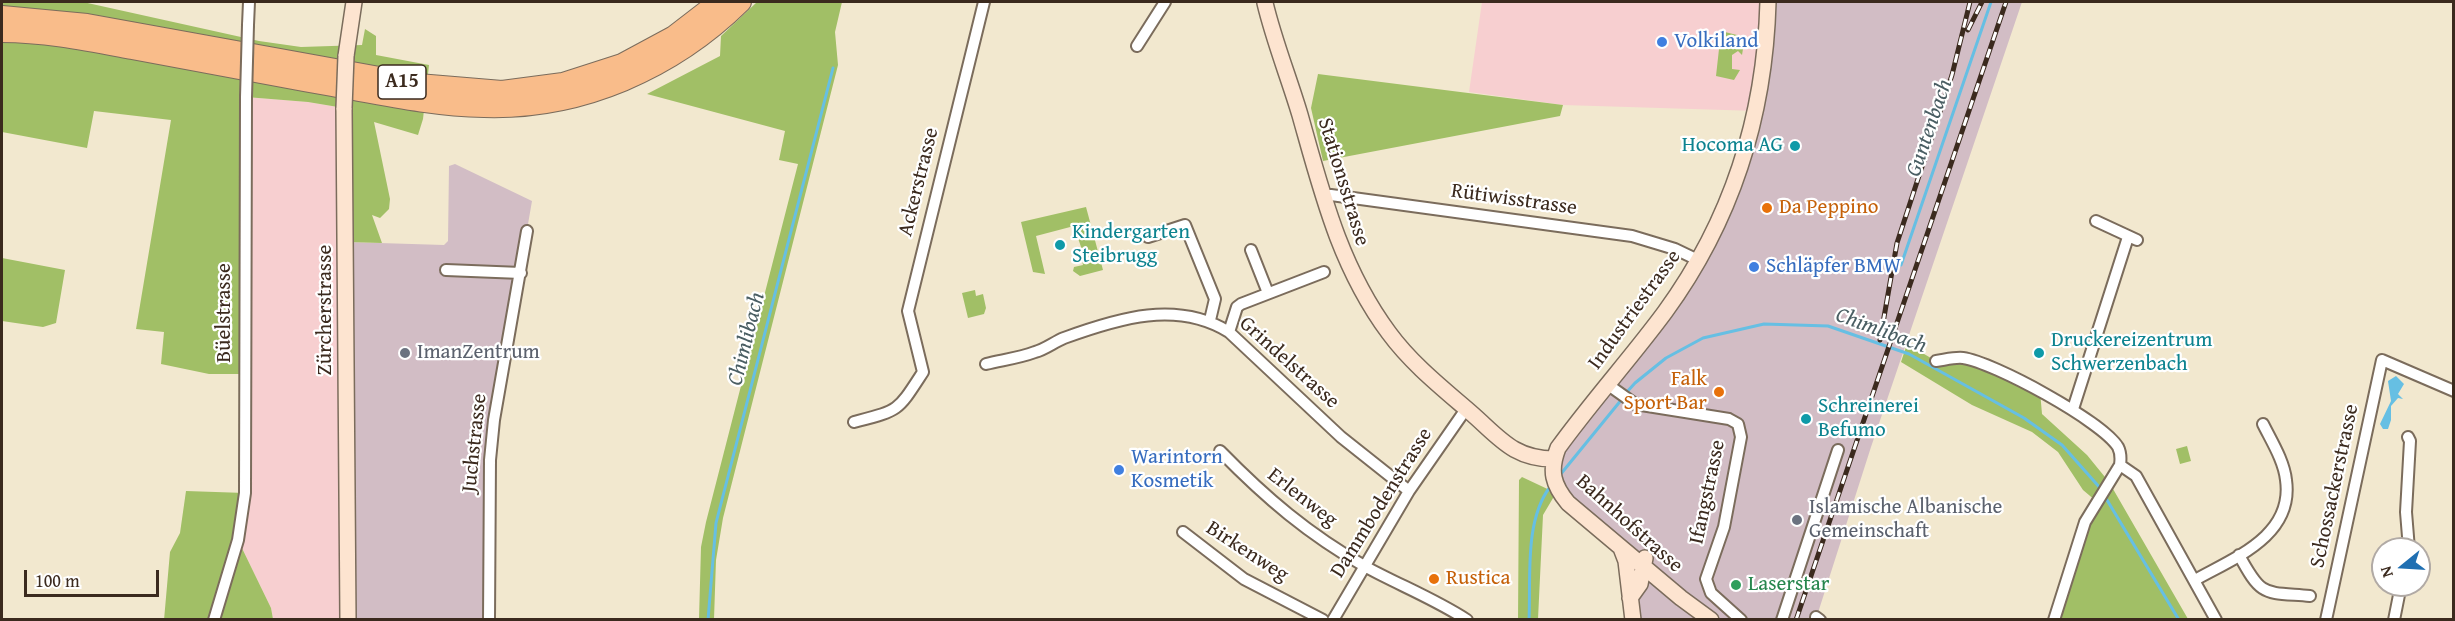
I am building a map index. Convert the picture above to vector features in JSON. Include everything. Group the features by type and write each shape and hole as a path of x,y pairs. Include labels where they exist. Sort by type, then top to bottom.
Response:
{"highway":[{"name":"A15","path":"2,16 87,24 418,84 502,91 563,83 622,64 675,36 718,2"},
{"name":"A15","path":"2,32 75,39 428,102 505,107 566,99 625,81 680,52 715,26 741,2"}],"main road":[{"name":"Zürcherstrasse","path":"348,620 344,108 346,56 354,2"},
{"name":"Stationsstrasse","path":"1264,2 1322,196 1346,262 1383,324 1418,366 1466,409 1525,456 1558,474"},
{"name":"Industriestrasse","path":"1558,474 1558,448 1612,388 1666,311 1698,260 1735,184 1750,138 1764,71 1768,2"},
{"name":"Bahnhofstrasse","path":"1558,474 1568,503 1621,548 1648,562 1665,585 1711,620"},
{"name":"Bahnhofstrasse","path":"1558,474 1581,501 1648,562 1718,620"},
{"path":"1621,548 1634,582"},
{"path":"1634,620 1630,598 1637,568 1648,562"},
{"path":"1634,582 1665,585"}],"street":[{"name":"Büelstrasse","path":"214,620 238,540 245,493 246,97 249,2"},
{"name":"Ackerstrasse","path":"854,422 892,412 900,407 928,374 908,311 984,2"},
{"path":"1137,46 1165,2"},
{"name":"Rütiwisstrasse","path":"1322,196 1342,196 1632,236 1675,249 1698,260"},
{"path":"2073,410 2132,238 2096,221"},
{"path":"1148,237 1185,225 1215,299 1210,320"},
{"name":"Juchstrasse","path":"489,620 490,460 494,420 527,231"},
{"path":"1251,250 1268,293"},
{"path":"446,270 521,273"},
{"path":"1229,332 1237,307 1324,272"},
{"name":"Grindelstrasse","path":"986,364 1036,352 1063,339 1156,314 1182,314 1210,320 1229,332 1341,437 1409,491"},
{"path":"1936,361 1964,358 2040,391 2073,410 2112,440 2121,456 2121,465 2099,496 2085,522 2054,620"},
{"name":"Schossackerstrasse","path":"2326,620 2382,360 2454,391"},
{"name":"Ifangstrasse","path":"1612,388 1629,402 1729,419 1738,424 1741,437 1724,527 1706,579 1711,594 1741,620"},
{"name":"Dammbodenstrasse","path":"1333,620 1409,491 1466,409"},
{"path":"2195,580 2239,555 2274,529 2283,513 2286,480 2280,459 2263,424"},
{"path":"2408,437 2409,537"},
{"path":"1782,620 1838,450"},
{"name":"Erlenweg","path":"1220,451 1265,497 1318,537 1366,567 1467,620"},
{"path":"2121,465 2136,476 2216,620"},
{"name":"Birkenweg","path":"1183,532 1244,579 1323,620"},
{"path":"2239,555 2254,584 2262,589 2270,592 2310,596"},
{"path":"2394,620 2399,597"}],"shaded area":[{"path":"1482,2 1768,2 1757,111 1563,105 1469,92"},
{"path":"1768,2 2022,2 1871,447 1816,619 1628,619 1621,558 1563,503 1558,448 1666,311 1735,184"},
{"path":"246,97 308,102 344,108 348,619 273,619 271,608 238,540 243,519"},
{"path":"455,164 532,201 494,420 489,619 348,619 347,242 444,245 448,241 449,166"}],"green space":[{"path":"2,2 83,2 259,41 301,47 362,45 365,29 376,36 376,55 429,65 423,119 418,135 374,122 390,199 389,209 380,218 372,215 382,243 347,242 344,108 308,102 246,97 244,374 209,374 161,364 164,332 136,329 171,120 94,111 87,148 2,132"},
{"path":"757,2 842,2 835,32 838,65 723,518 716,560 714,619 699,619 701,547 706,522 798,164 779,160 785,131 647,94 720,56 721,36"},
{"path":"1721,31 1745,37 1742,55 1738,51 1732,55 1732,69 1740,70 1734,80 1716,76"},
{"path":"1318,74 1563,105 1560,116 1323,161 1311,108"},
{"path":"1086,207 1103,270 1080,276 1073,271 1074,267 1083,265 1080,251 1082,250 1074,226 1036,236 1045,274 1033,272 1021,222"},
{"path":"2,258 65,270 56,323 43,327 2,321"},
{"path":"975,290 976,296 983,294 986,308 984,314 968,318 962,293"},
{"path":"1907,344 1936,361 1964,358 2040,391 2042,414 2087,455 2109,482 2188,619 2054,619 2096,501 2083,490 2058,452 2032,432 1972,405 1901,362"},
{"path":"2187,446 2191,461 2180,464 2176,449"},
{"path":"1522,477 1556,493 1543,515 1538,619 1518,620 1519,480"},
{"path":"186,491 245,493 238,540 271,608 273,619 164,620 170,552 180,533"}],"water":[{"path":"2396,376 2404,384 2398,394 2403,399 2398,398 2391,406 2391,420 2388,429 2383,429 2380,424 2391,401 2388,381"}],"waterway":[{"name":"Guntenbach","path":"1901,265 1991,2"},
{"name":"Chimlibach","path":"708,620 716,523 833,68"},
{"name":"Chimlibach","path":"1626,393 1666,358 1703,338 1764,324 1828,326 1909,354 2024,418 2062,445 2101,489"},
{"name":"Chimlibach","path":"1560,475 1622,399"},
{"name":"Chimlibach","path":"1529,620 1532,533 1536,516 1550,487"},
{"name":"Chimlibach","path":"2104,495 2179,620"}],"railway":[{"path":"1880,340 1897,243 1952,75 1970,2"},
{"path":"1968,30 1982,2"},
{"path":"1796,620 2006,2"}],"place":[{"name":"Volkiland","path":"1662,42"},
{"name":"Hocoma AG","path":"1795,146"},
{"name":"Da Peppino","path":"1767,208"},
{"name":"Kindergarten Steibrugg","path":"1060,245"},
{"name":"Schläpfer BMW","path":"1754,267"},
{"name":"ImanZentrum","path":"405,353"},
{"name":"Druckereizentrum Schwerzenbach","path":"2039,353"},
{"name":"Falk Sport Bar","path":"1719,392"},
{"name":"Schreinerei Befumo","path":"1806,419"},
{"name":"Warintorn Kosmetik","path":"1119,470"},
{"name":"Islamische Albanische Gemeinschaft","path":"1797,520"},
{"name":"Rustica","path":"1434,579"},
{"name":"Laserstar","path":"1736,585"}]}
